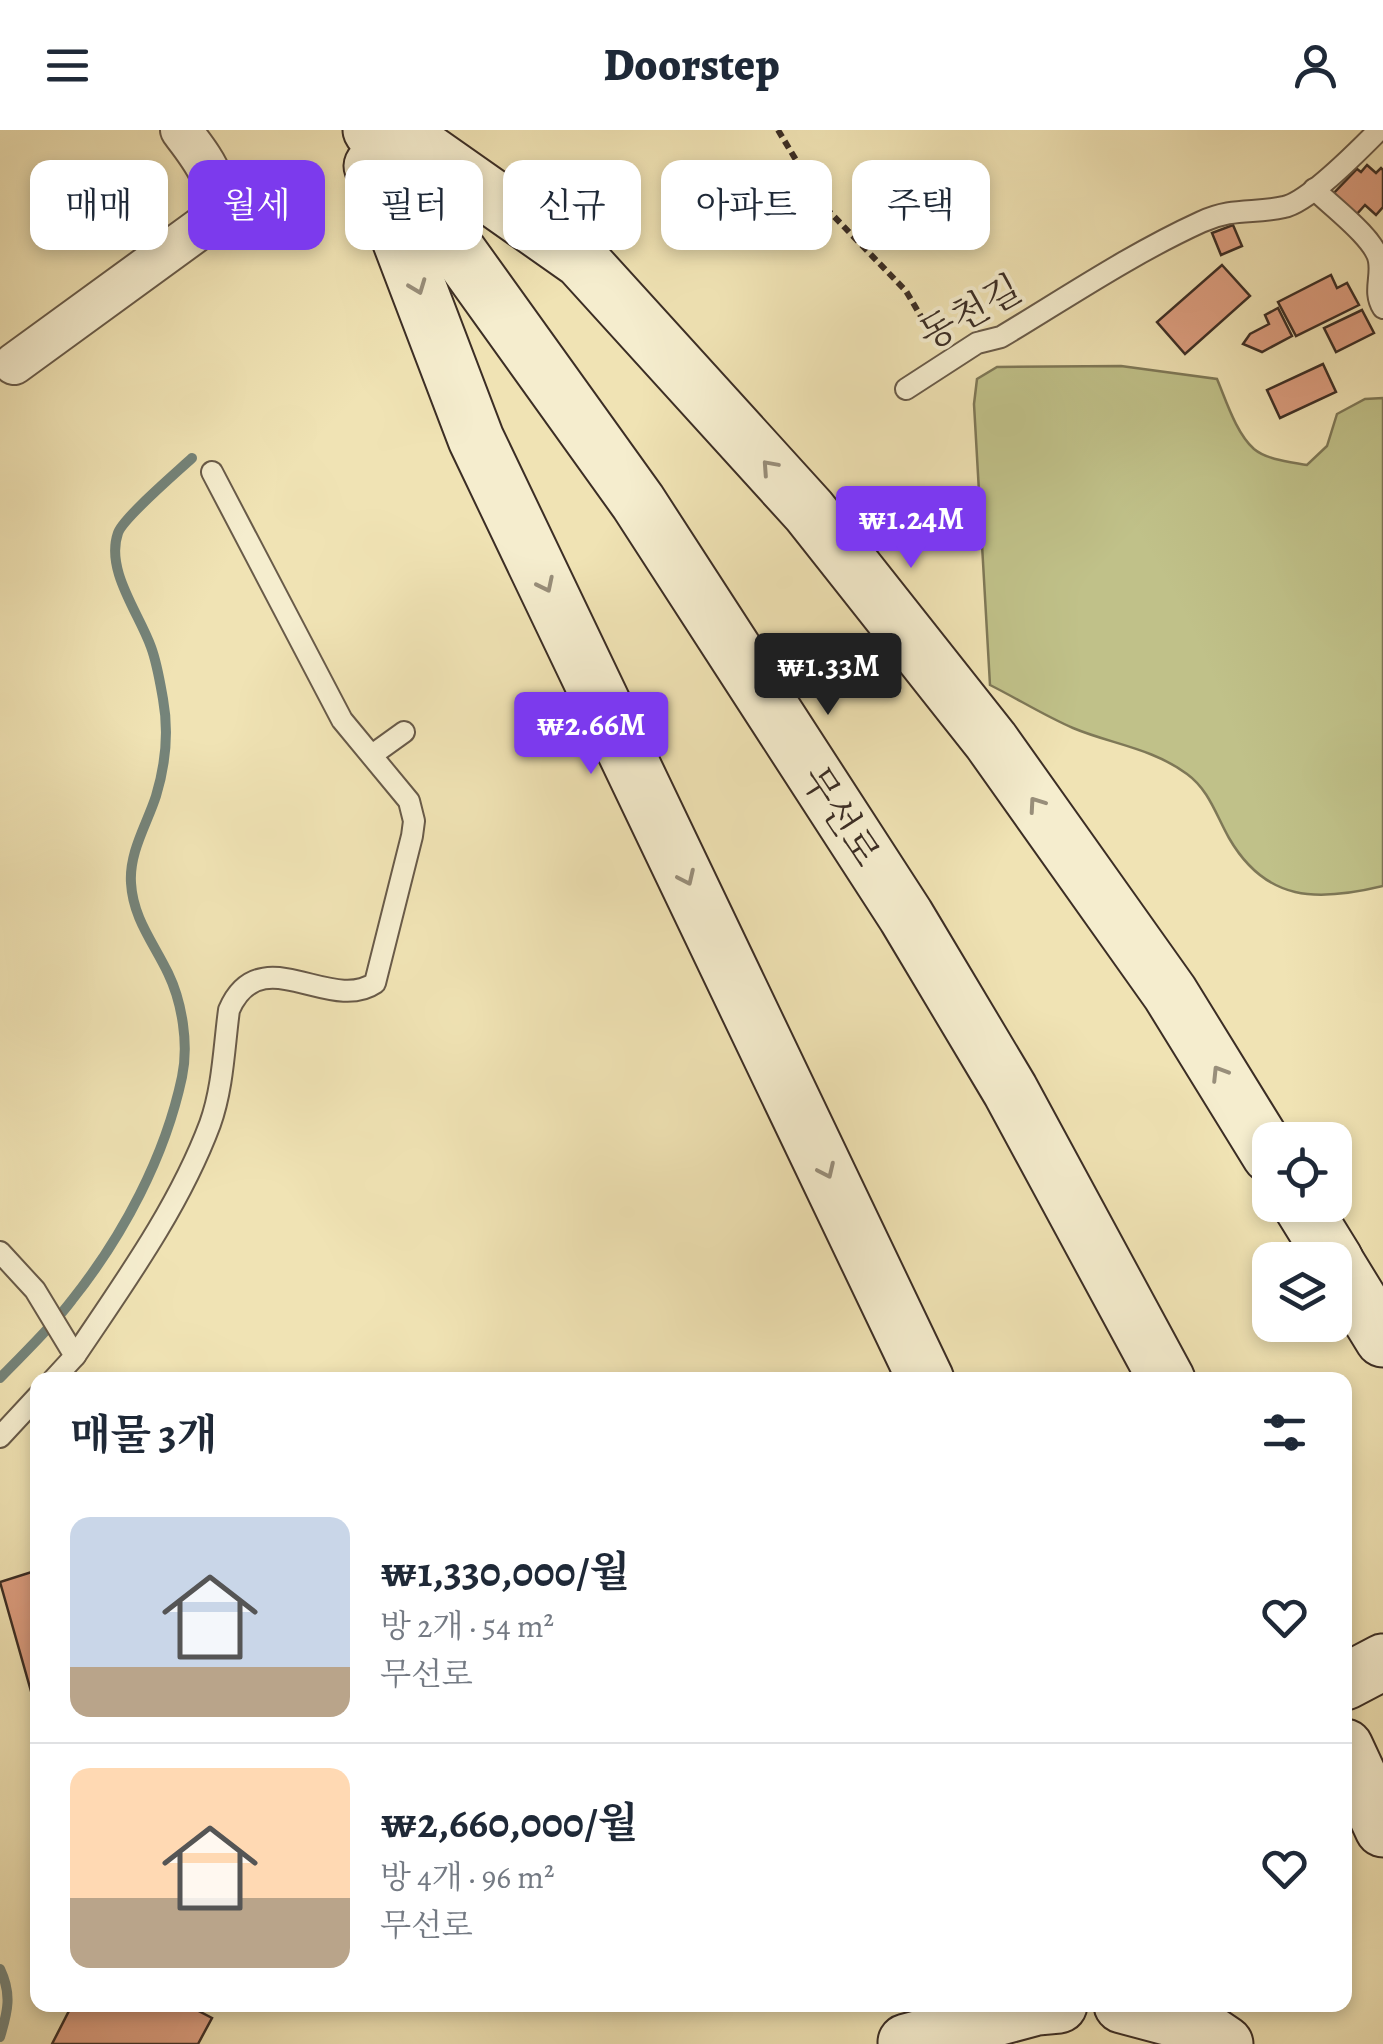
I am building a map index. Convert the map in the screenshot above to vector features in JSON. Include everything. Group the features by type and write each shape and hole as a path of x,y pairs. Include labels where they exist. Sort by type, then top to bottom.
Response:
{"street":[{"path":"14,364 209,222 216,204 214,178 181,130"},
{"path":"359,130 476,439 922,1372"},
{"name":"무선로","path":"371,130 638,502 906,916 1010,1090 1164,1372"},
{"path":"396,130 581,260 809,512 991,741 1170,993 1252,1127"},
{"path":"1352,1288 1383,1338"},
{"path":"1352,1678 1383,1662"},
{"path":"1352,1762 1381,1824"},
{"path":"916,2030 1011,2012"},
{"path":"1148,2012 1197,2025 1225,2044"},
{"path":"1225,2012 1241,2044"}],"lane":[{"name":"동천길","path":"906,390 977,343 1001,337 1133,257 1200,222 1232,212 1285,207 1314,190 1379,130"},
{"path":"1314,190 1374,246 1380,265 1378,298 1383,308"},
{"path":"57,1372 135,1266 181,1185 215,1104 229,1010 240,990 256,980 276,977 356,991 375,983 414,820 409,801 342,720 212,472"},
{"path":"372,755 404,732"},
{"path":"0,1252 35,1290 71,1349"},
{"path":"0,1436 30,1404"}],"path":[{"path":"778,130 823,205 917,306 946,364"}],"green space":[{"path":"1121,366 1217,379 1237,425 1254,449 1272,458 1307,465 1327,446 1337,414 1365,399 1383,398 1383,886 1315,895 1277,886 1244,859 1207,795 1187,774 1146,752 1087,734 990,685 974,404 977,379 997,367"}],"building":[{"path":"1367,165 1376,173 1383,170 1383,207 1376,215 1365,205 1356,215 1333,194 1357,169 1361,172"},
{"path":"1233,225 1242,246 1221,255 1212,233"},
{"path":"1222,265 1250,296 1185,354 1157,322"},
{"path":"1331,275 1337,288 1347,283 1359,305 1296,336 1278,302"},
{"path":"1278,308 1292,336 1262,352 1243,344 1250,334 1269,324 1265,315"},
{"path":"1362,310 1374,333 1336,352 1324,328"},
{"path":"1323,364 1336,392 1280,418 1267,390"},
{"path":"30,1573 30,1688 0,1582"},
{"path":"68,2012 200,2012 212,2018 198,2044 52,2044"}],"waterway":[{"path":"0,1378 64,1310 125,1222 165,1137 182,1077 184,1037 177,997 140,919 131,883 136,849 162,772 165,711 153,653 125,591 115,547 122,526 192,458"},
{"path":"0,1969 8,2003 0,2037"}]}
